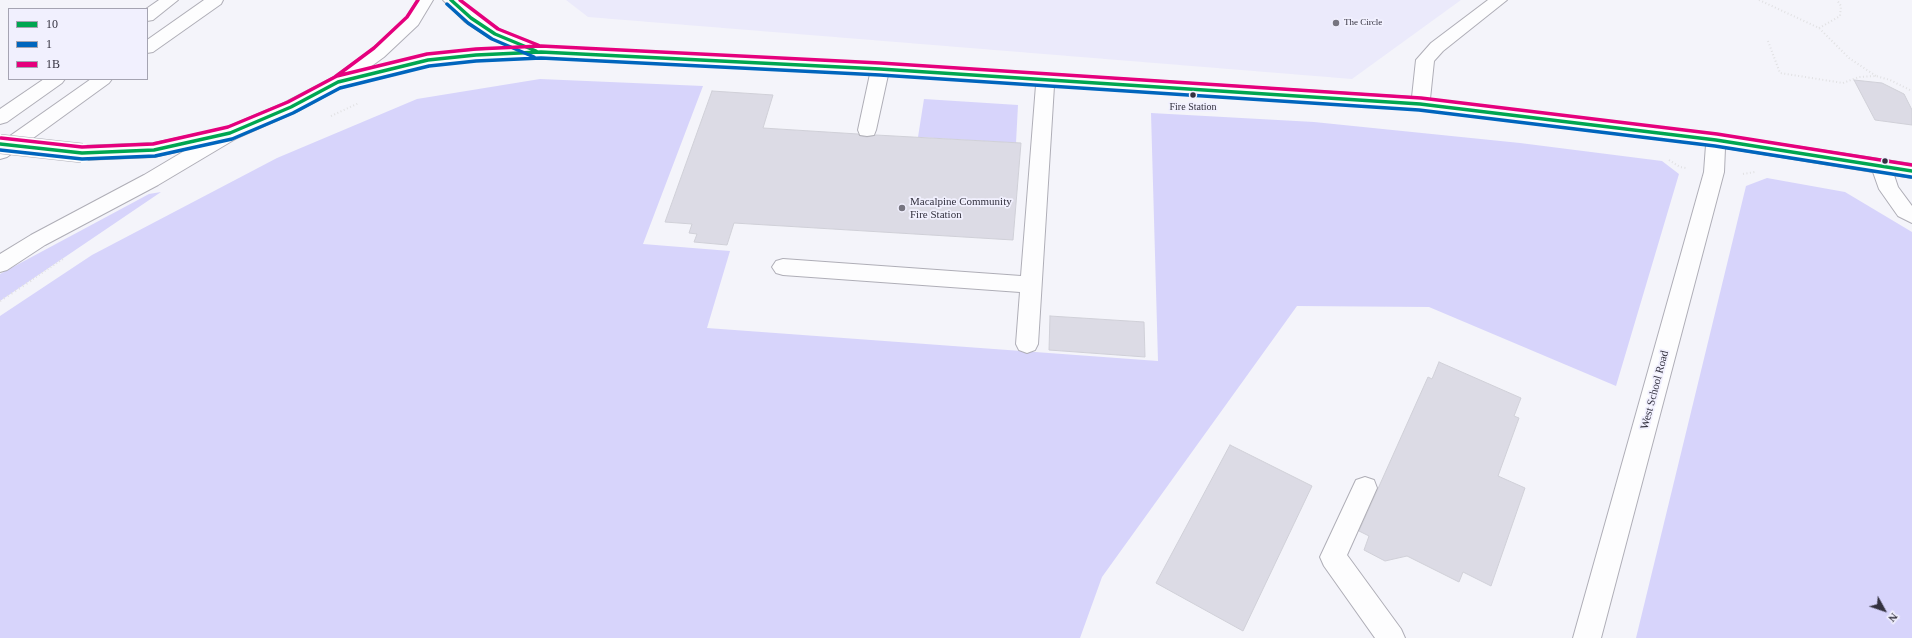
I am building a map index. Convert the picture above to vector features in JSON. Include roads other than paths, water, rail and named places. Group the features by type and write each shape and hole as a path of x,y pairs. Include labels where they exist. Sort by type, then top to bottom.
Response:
{"main road":[{"path":"148,15 170,0"},
{"path":"148,47 215,0"},
{"path":"0,264 38,240 151,180 230,133 291,108 338,82 378,53 407,26 412,21 425,0"},
{"path":"451,0 471,18 495,34 541,52"},
{"path":"1420,104 1425,60 1437,47 1499,0"},
{"path":"338,82 428,60 476,55 541,52 880,69 1045,81 1420,104 1716,140 1912,171"},
{"path":"867,130 880,69"},
{"path":"0,118 55,80"},
{"path":"0,152 102,80"},
{"path":"1028,344 1045,81"},
{"path":"0,144 82,153 154,150 230,133"},
{"name":"West School Road","path":"1588,638 1714,172 1716,140"},
{"path":"1881,166 1889,189 1905,211 1912,216"},
{"path":"783,267 1031,285"},
{"path":"1365,488 1333,557 1391,638"}],"place":[{"name":"The Circle","path":"1336,23"},
{"name":"Fire Station","path":"1193,95"},
{"name":"Macalpine Community Fire Station","path":"902,208"}]}
